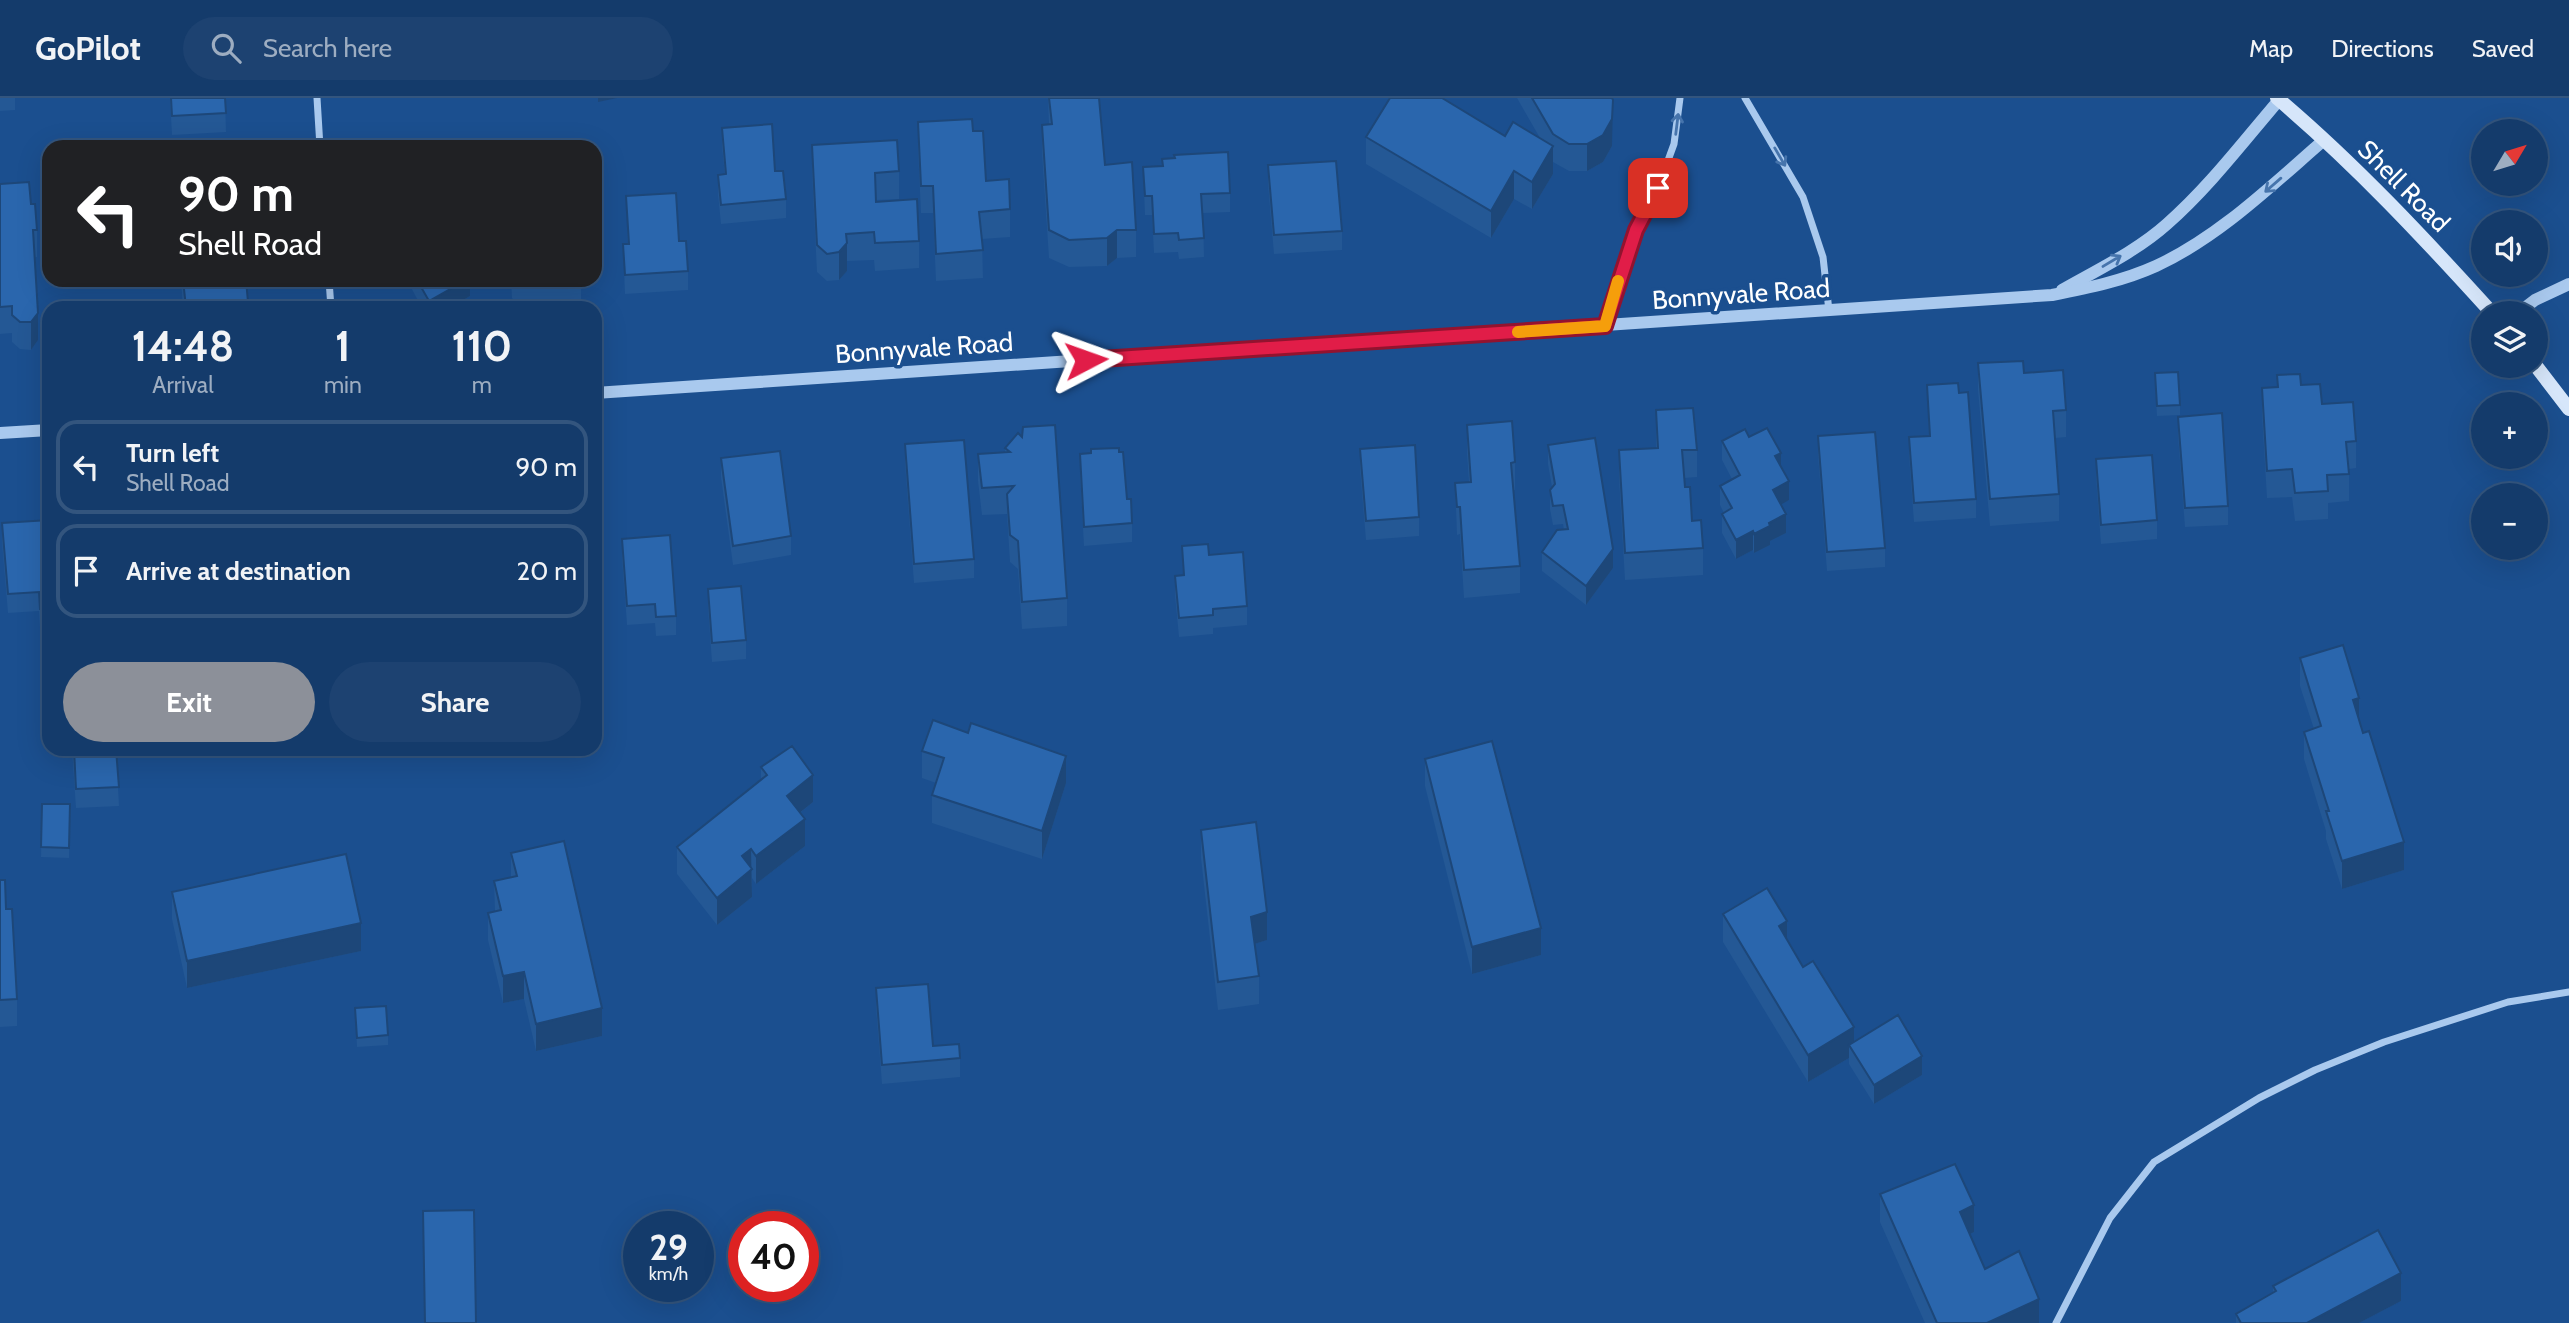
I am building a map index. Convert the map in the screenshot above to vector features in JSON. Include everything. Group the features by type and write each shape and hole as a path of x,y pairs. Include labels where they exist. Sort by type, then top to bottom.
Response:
{"main road":[{"name":"Shell Road","path":"2278,99 2325,141 2481,301"},
{"path":"2545,378 2569,409"}],"street":[{"path":"317,98 320,140"},
{"path":"1605,326 1632,241 1658,188 1674,144 1680,98"},
{"path":"1745,98 1803,197 1823,257 1829,311"},
{"name":"Bonnyvale Road","path":"2053,295 2118,258 2165,226 2205,186 2278,99"},
{"name":"Bonnyvale Road","path":"602,393 2053,295 2101,285 2157,266 2211,233 2257,199 2325,141"},
{"path":"2534,301 2569,284"},
{"path":"0,433 42,430"},
{"path":"2056,1323 2110,1218 2154,1162 2259,1098 2315,1069 2384,1042 2508,1002 2569,992"}],"building":[{"path":"171,98 225,98 226,113 172,116"},
{"path":"1049,98 1099,98 1105,165 1132,162 1136,230 1117,230 1107,238 1069,240 1049,230 1042,125 1052,124"},
{"path":"1390,98 1442,98 1505,136 1513,122 1553,146 1532,182 1514,171 1491,211 1366,137"},
{"path":"1532,98 1612,98 1612,119 1603,135 1587,144 1569,144 1553,134"},
{"path":"972,119 973,131 983,131 986,181 1009,179 1010,209 979,212 983,250 936,254 933,186 921,186 918,122"},
{"path":"772,124 775,171 783,171 786,199 721,205 718,175 726,174 722,128"},
{"path":"897,140 899,171 875,173 876,202 917,199 919,241 875,243 874,232 846,234 847,243 839,252 827,254 817,245 812,145"},
{"path":"1228,152 1230,193 1201,194 1204,238 1179,240 1178,233 1154,234 1152,196 1145,196 1143,167 1163,166 1162,159 1175,158 1174,155"},
{"path":"1336,161 1342,231 1274,235 1268,165"},
{"path":"29,182 31,204 35,204 37,230 33,230 38,313 31,322 20,322 12,315 12,306 0,307 0,184"},
{"path":"676,193 679,241 686,241 688,271 625,275 623,244 629,244 626,196"},
{"path":"184,287 247,287 248,301 185,301"},
{"path":"421,287 454,287 429,301"},
{"path":"2023,361 2024,373 2063,370 2066,410 2053,411 2059,494 1990,499 1978,363"},
{"path":"2178,372 2180,405 2157,406 2155,373"},
{"path":"2300,374 2301,385 2320,384 2322,404 2353,402 2356,441 2346,442 2349,474 2327,475 2328,491 2295,493 2292,469 2267,471 2262,388 2278,387 2277,375"},
{"path":"1958,383 1959,393 1968,392 1976,499 1914,503 1909,437 1930,436 1927,385"},
{"path":"1693,408 1697,450 1682,450 1685,487 1690,487 1692,521 1701,520 1703,548 1625,553 1619,450 1658,448 1656,410"},
{"path":"2222,413 2228,506 2185,508 2178,417"},
{"path":"1512,421 1515,462 1511,463 1520,566 1464,570 1460,507 1457,507 1455,483 1471,482 1467,425"},
{"path":"1055,425 1067,598 1022,602 1018,541 1010,535 1007,494 1014,486 982,488 978,454 1010,452 1005,448 1018,433 1022,437 1023,427"},
{"path":"1767,428 1781,453 1775,456 1789,481 1773,490 1786,514 1769,523 1770,526 1736,540 1722,514 1732,508 1720,486 1740,475 1722,441 1745,429 1749,437"},
{"path":"1875,432 1885,548 1827,552 1818,436"},
{"path":"1595,438 1613,549 1586,586 1542,552 1557,530 1568,529 1563,505 1553,506 1550,490 1555,484 1548,445"},
{"path":"964,440 974,559 914,564 905,444"},
{"path":"1415,445 1419,517 1366,521 1360,449"},
{"path":"1119,448 1119,452 1123,452 1132,523 1084,527 1080,454 1091,453 1091,449"},
{"path":"780,451 791,536 733,546 721,458"},
{"path":"2152,455 2157,520 2101,525 2096,459"},
{"path":"42,520 42,609 39,592 8,594 2,523"},
{"path":"670,535 676,616 656,617 655,604 627,606 622,539"},
{"path":"1208,544 1209,555 1243,552 1247,606 1213,609 1213,615 1179,618 1175,576 1184,575 1182,546"},
{"path":"741,586 746,640 712,643 708,589"},
{"path":"2343,645 2359,698 2353,700 2363,733 2369,731 2404,842 2342,861 2304,732 2321,726 2300,658"},
{"path":"933,720 968,733 971,723 1066,756 1042,831 932,795 944,758 922,751"},
{"path":"1492,741 1541,928 1472,947 1425,759"},
{"path":"792,746 813,775 787,796 805,819 756,856 751,849 742,856 752,869 717,898 677,847 767,775 761,767"},
{"path":"74,756 117,756 119,787 76,789"},
{"path":"42,804 70,804 69,848 41,847"},
{"path":"1256,822 1267,912 1251,917 1259,976 1218,982 1201,830"},
{"path":"564,841 602,1008 536,1024 524,972 503,976 488,913 501,910 494,881 517,876 511,853"},
{"path":"346,854 361,923 187,961 172,892"},
{"path":"0,880 5,880 6,909 12,909 17,999 0,1000"},
{"path":"1767,888 1787,921 1779,926 1803,967 1813,961 1854,1027 1808,1055 1723,914"},
{"path":"928,984 933,1046 959,1044 960,1058 882,1065 876,988"},
{"path":"386,1006 388,1035 357,1038 355,1008"},
{"path":"1898,1015 1922,1056 1874,1085 1849,1045"},
{"path":"1955,1164 1974,1205 1960,1212 1985,1269 2019,1251 2039,1299 1987,1323 1937,1323 1880,1194"},
{"path":"474,1210 476,1323 425,1323 423,1211"},
{"path":"2378,1230 2401,1273 2307,1323 2241,1323 2236,1314 2276,1291 2273,1286"}],"slow traffic":[{"path":"1518,332 1605,326 1618,281"}],"route":[{"path":"1086,360 1605,326 1636,230 1658,188"}]}
